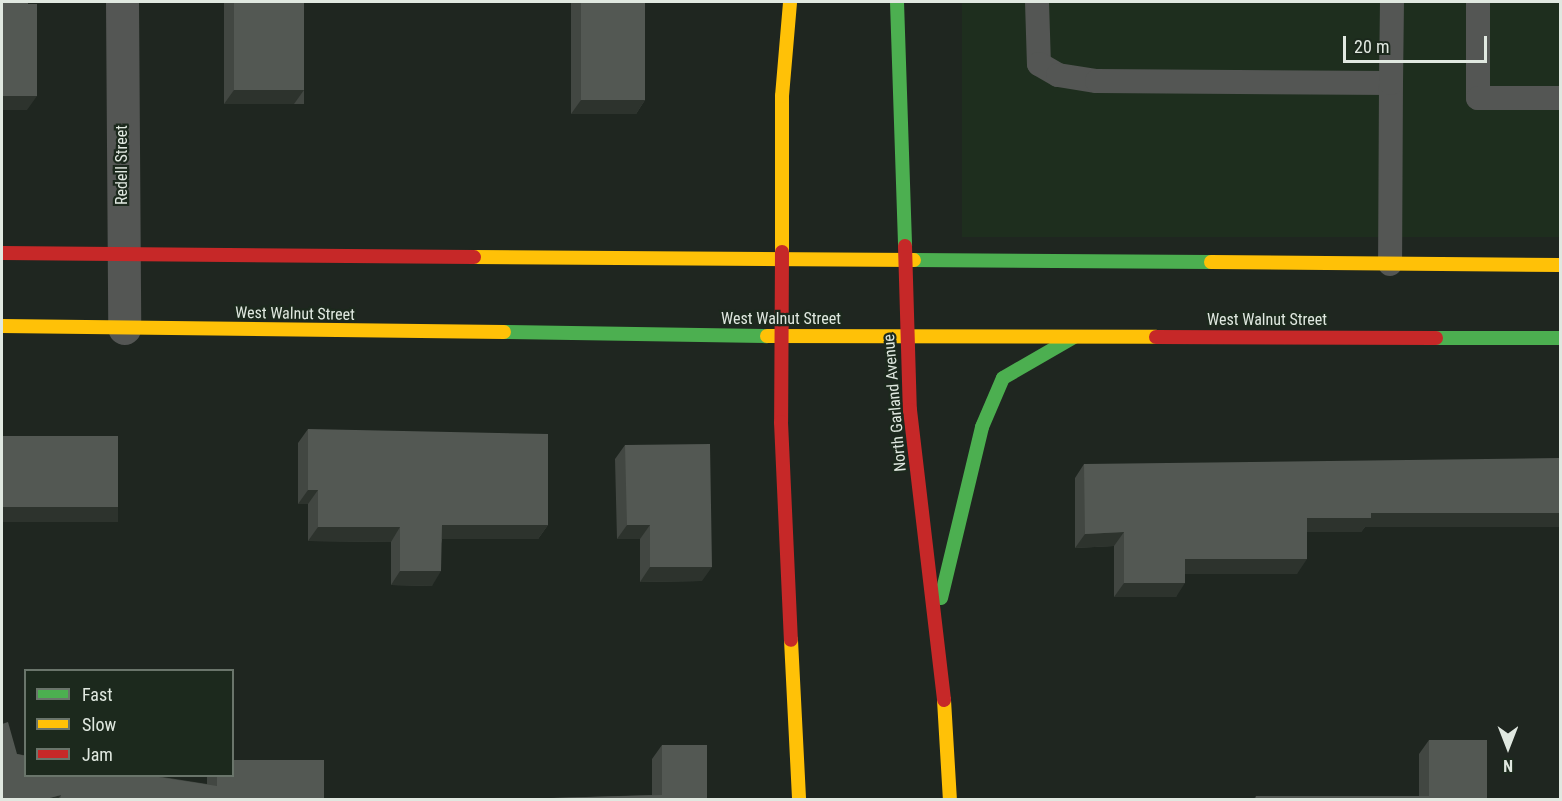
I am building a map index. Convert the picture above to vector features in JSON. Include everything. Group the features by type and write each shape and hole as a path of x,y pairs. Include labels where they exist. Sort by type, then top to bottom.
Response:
{"main road":[{"path":"790,2 782,96 781,422 799,800"},
{"name":"North Garland Avenue","path":"897,2 910,410 947,721 950,800"},
{"path":"2,253 780,261 1560,265"},
{"name":"West Walnut Street","path":"2,326 781,336 1560,338"},
{"path":"935,623 982,428 1003,378 1077,336"}],"street":[{"name":"Redell Street","path":"122,2 124,328"}],"lane":[{"path":"1037,2 1039,64 1058,75 1097,81 1391,83"},
{"path":"1390,264 1392,2"},
{"path":"1478,2 1479,98 1560,98"}],"shaded area":[{"path":"962,2 1560,2 1560,237 962,237"}],"building":[{"path":"2,2 37,4 37,96 2,96"},
{"path":"234,2 304,2 304,90 234,90"},
{"path":"581,2 645,2 645,100 581,100"},
{"path":"308,429 548,434 548,525 442,525 441,571 400,571 400,527 318,527 318,490 308,490"},
{"path":"2,436 118,436 118,507 2,507"},
{"path":"710,444 712,567 650,567 650,525 627,525 625,445"},
{"path":"1560,458 1560,513 1371,513 1371,518 1307,518 1307,559 1185,559 1185,583 1124,583 1124,532 1085,534 1084,464"},
{"path":"8,722 17,754 24,756 24,777 158,777 217,786 217,777 234,777 234,760 324,760 324,800 60,800 61,795 42,800 2,800 2,724"},
{"path":"1429,740 1487,740 1487,800 1256,800 1256,796 1429,796"},
{"path":"662,745 707,745 707,800 483,800 662,795"}],"traffic: fast":[{"path":"897,2 905,246"},
{"path":"914,260 1211,262"},
{"path":"504,332 767,336"},
{"path":"941,598 982,427 1003,378 1074,337"},
{"path":"1436,338 1560,338"}],"traffic: slow":[{"path":"782,252 782,96 790,2"},
{"path":"474,257 914,260"},
{"path":"1211,262 1560,265"},
{"path":"2,326 504,332"},
{"path":"767,336 1156,337"},
{"path":"791,640 799,800"},
{"path":"944,700 950,800"}],"traffic: jam":[{"path":"905,246 910,410 944,700"},
{"path":"782,252 781,422 791,640"},
{"path":"2,253 474,257"},
{"path":"1156,337 1436,338"}]}
